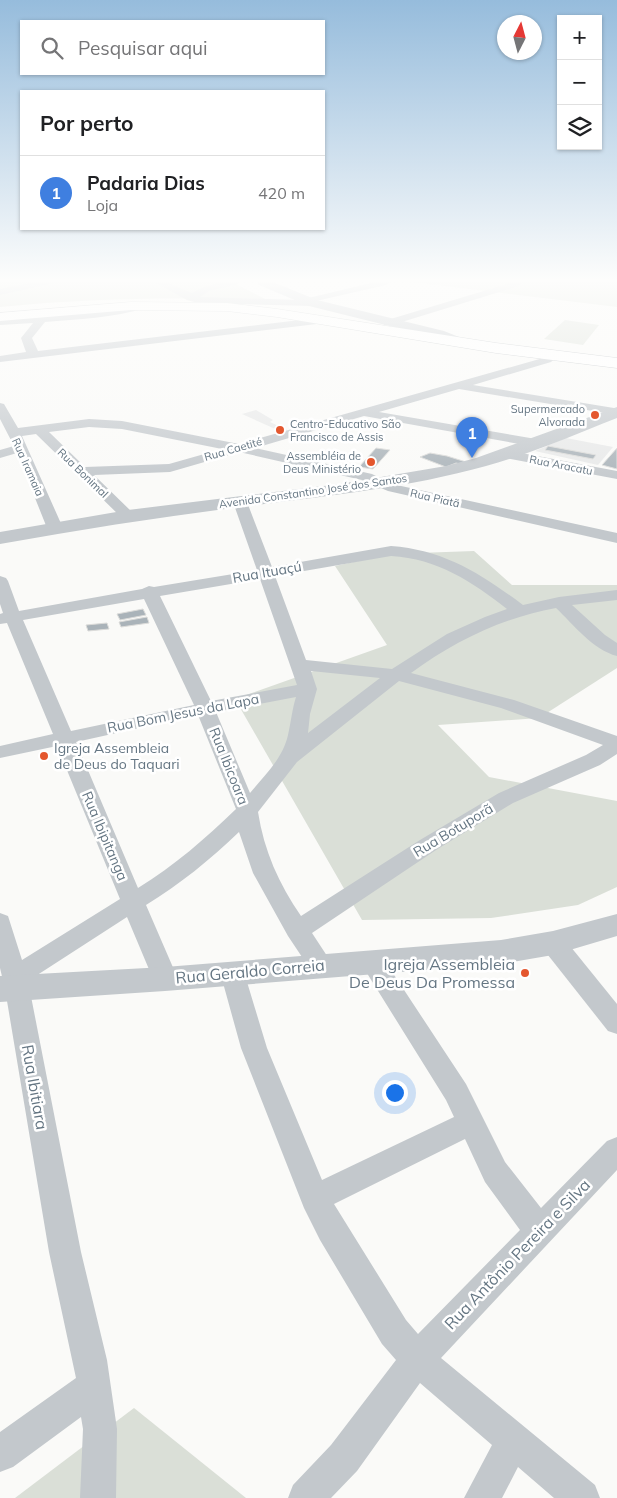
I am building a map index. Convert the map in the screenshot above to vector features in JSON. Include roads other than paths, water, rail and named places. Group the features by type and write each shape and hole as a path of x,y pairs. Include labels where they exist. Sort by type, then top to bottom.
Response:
{"main road":[{"path":"519,352 550,357 617,363"},
{"path":"550,357 617,374"}],"street":[{"path":"0,359 57,352"},
{"name":"Rua Caetité","path":"81,471 170,468 460,386 550,357"},
{"path":"460,386 616,415"},
{"name":"Rua Iramaia","path":"0,407 22,448 56,528"},
{"path":"362,413 536,443"},
{"name":"Avenida Constantino José dos Santos","path":"0,538 128,516 377,483 466,466 536,443 597,419 616,415"},
{"name":"Rua Piatã","path":"13,433 89,423 108,423 238,448 367,477 388,487 617,538"},
{"name":"Rua Bonimal","path":"38,429 128,516"},
{"path":"0,454 22,448"},
{"name":"Rua Aracatu","path":"504,454 617,476"},
{"path":"466,466 526,458"},
{"path":"240,502 308,690 300,714 298,736 290,757"},
{"name":"Rua Ituaçú","path":"6,618 149,591 382,552 414,552 465,572 520,611"},
{"name":"Rua Ibipitanga","path":"0,581 6,618 64,738 165,979"},
{"name":"Rua Ibicoara","path":"149,591 204,708 247,811 248,829 256,854 270,883 321,965"},
{"path":"11,985 134,903 205,852 247,811 290,757 394,675 453,637 484,623 520,611 559,602 617,595"},
{"path":"559,602 599,639 617,651"},
{"path":"300,665 367,670 429,683 560,721 617,744"},
{"name":"Rua Bom Jesus da Lapa","path":"0,752 204,708 308,690"},
{"name":"Rua Botuporã","path":"298,930 428,845 506,798 593,760 617,744"},
{"name":"Rua Ibitiara","path":"0,922 65,1252 90,1360 100,1428 98,1498"},
{"name":"Rua Geraldo Correia","path":"11,985 165,979 232,972 501,952 553,943 617,925"},
{"path":"553,943 617,1023"},
{"path":"372,962 430,1049 472,1122 496,1172 539,1230"},
{"path":"232,972 254,1048 314,1198 394,1332 417,1359 582,1498"},
{"path":"314,1198 472,1122"},
{"name":"Rua Antônio Pereira e Silva","path":"306,1498 344,1458 417,1359 617,1150"},
{"path":"0,1454 94,1386"},
{"path":"482,1498 513,1440"}],"place":[{"name":"Supermercado Alvorada","path":"595,415"},
{"name":"Centro-Educativo São Francisco de Assis","path":"280,430"},
{"name":"Padaria Dias","path":"472,458"},
{"name":"Assembléia de Deus Ministério","path":"371,462"},
{"name":"Igreja Assembleia de Deus do Taquari","path":"44,756"},
{"name":"Igreja Assembleia De Deus Da Promessa","path":"525,973"}]}
